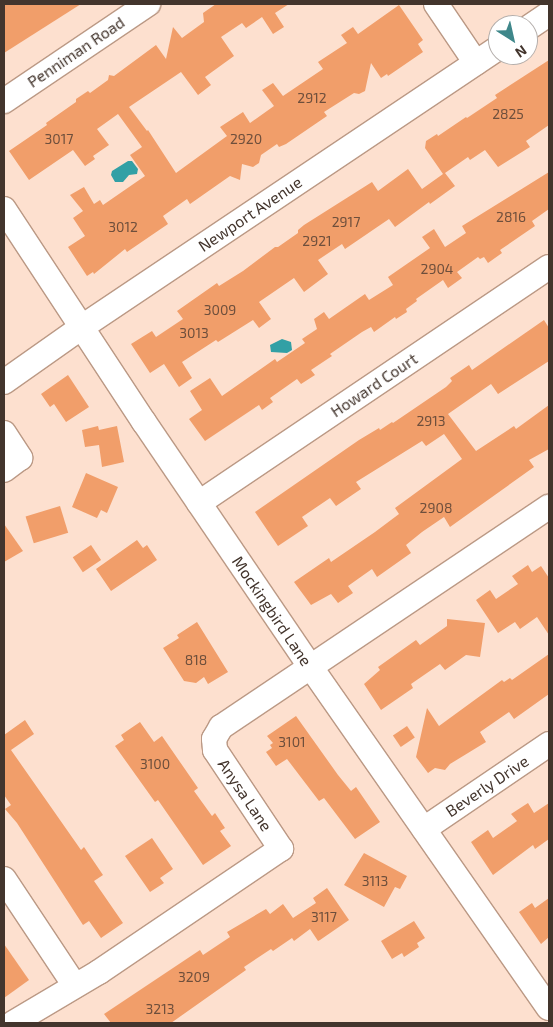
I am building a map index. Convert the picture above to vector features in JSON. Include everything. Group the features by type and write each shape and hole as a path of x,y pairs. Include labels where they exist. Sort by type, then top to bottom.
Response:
{"street":[{"name":"Penniman Road","path":"4,101 148,4"},
{"path":"436,4 476,63"},
{"path":"538,21 549,14"},
{"name":"Newport Avenue","path":"4,382 82,327 488,55"},
{"name":"Mockingbird Lane","path":"4,209 199,503 310,666 424,829 546,995"},
{"name":"Howard Court","path":"199,503 549,267"},
{"path":"4,433 20,458 4,470"},
{"name":"Anysa Lane","path":"13,1023 99,972 281,849 218,756 214,739 227,722 549,507"},
{"name":"Beverly Drive","path":"424,829 549,744"},
{"path":"4,879 75,986"}],"water":[{"path":"128,161 132,161 138,169 137,174 129,175 123,182 115,182 111,175 112,171"},
{"path":"282,339 291,342 292,350 287,353 271,352 270,345"}],"building":[{"path":"4,4 81,4 4,53"},
{"path":"216,4 289,4 275,13 284,27 273,34 262,17 246,28 242,23 221,37 234,56 205,77 211,85 198,95 181,72 129,107 148,130 176,173 227,136 220,127 243,112 250,123 274,106 262,90 273,83 283,96 323,69 318,62 347,43 341,35 353,27 358,34 399,5 423,40 418,44 423,52 388,76 387,74 381,78 371,63 365,91 359,94 354,93 324,112 327,116 286,144 279,147 277,144 261,155 259,163 253,167 242,164 240,180 230,176 190,204 187,199 163,216 168,224 127,252 125,249 94,274 93,272 87,276 68,247 85,236 73,218 83,211 70,195 84,187 94,204 100,200 103,205 145,176 130,155 142,147 118,114 97,129 109,145 93,156 95,159 85,166 73,150 29,180 9,151 47,125 46,123 76,102 76,99 88,91 90,93 108,80 109,75 114,76 156,45 166,59 173,27 182,38 204,22 203,13"},
{"path":"549,60 549,125 526,141 530,147 498,167 485,150 470,160 468,157 445,173 455,186 430,204 429,202 395,227 389,219 345,249 342,244 318,260 328,274 304,292 294,278 259,302 271,319 259,328 253,320 218,342 216,340 182,362 192,378 179,387 164,364 150,373 131,344 152,331 156,337 183,319 177,311 217,283 219,286 243,271 275,247 278,247 298,233 298,230 304,225 372,182 378,191 408,169 422,189 443,174 425,148 426,141 437,134 438,136 467,118 497,98 495,95"},
{"path":"549,172 549,209 532,221 535,226 500,250 502,253 488,263 484,257 480,259 478,257 457,272 462,278 448,288 443,280 416,299 417,301 406,309 407,312 396,319 395,317 374,332 371,327 330,354 332,356 311,370 315,375 301,384 297,379 270,398 273,402 262,410 259,405 205,441 189,419 202,410 190,391 210,378 222,396 275,359 277,362 305,343 302,339 317,329 314,319 324,312 329,319 365,294 369,300 393,285 388,277 430,248 422,237 434,229 445,247 466,233 462,226"},
{"path":"544,320 549,328 549,361 498,394 491,384 448,414 476,451 514,426 516,429 549,405 549,449 529,460 534,467 450,527 444,517 422,532 406,545 411,553 377,577 372,569 348,586 353,593 338,603 331,594 311,605 294,582 329,558 331,562 375,532 399,514 395,508 462,459 444,434 426,446 422,441 356,482 361,489 336,506 330,498 302,517 308,526 278,546 255,512 359,440 379,428 380,430 393,423 446,387 452,381 450,378 469,365 472,370"},
{"path":"68,375 89,407 66,422 54,404 50,407 41,394"},
{"path":"98,426 99,430 117,426 124,462 102,467 99,445 85,447 82,430"},
{"path":"86,473 118,487 107,513 101,510 97,518 72,507"},
{"path":"60,506 68,533 34,543 26,517"},
{"path":"4,524 23,551 4,562"},
{"path":"137,540 143,548 147,545 157,560 111,591 96,569"},
{"path":"91,545 101,560 83,572 73,557"},
{"path":"528,565 532,572 541,566 549,578 549,635 537,617 520,629 515,622 498,633 476,600 490,590 496,599 518,584 512,576"},
{"path":"447,619 485,623 480,657 466,655 445,670 440,664 411,684 413,688 381,710 364,684 380,670 378,667 416,640 420,645 447,626"},
{"path":"197,622 228,672 208,684 204,677 196,683 184,681 163,648 179,638 177,635"},
{"path":"549,654 549,694 514,719 509,712 480,732 486,742 450,764 445,770 435,768 428,773 416,757 427,708 439,726 502,680 504,682 510,678 512,680"},
{"path":"296,716 338,775 351,791 356,787 380,822 355,839 324,798 319,801 287,759 276,766 266,752 272,748 270,745 273,743 267,736"},
{"path":"25,720 34,734 11,750 81,850 84,847 103,875 94,881 123,923 101,938 89,921 83,925 17,823 5,809 11,805 4,795 4,735"},
{"path":"140,722 154,742 162,736 198,788 194,791 212,816 215,813 225,828 220,831 231,846 203,865 158,800 155,802 115,746 124,740 121,735"},
{"path":"407,726 415,738 401,747 393,736"},
{"path":"528,803 534,813 549,803 549,839 535,849 533,845 493,875 471,842 488,830 493,838 517,821 511,814"},
{"path":"152,838 173,869 160,878 164,883 150,892 125,856"},
{"path":"364,853 407,876 400,889 395,887 384,907 344,885"},
{"path":"327,888 349,920 320,940 318,941 310,929 294,941 292,938 273,951 271,949 244,967 246,970 171,1023 111,1023 104,1014 200,950 203,955 230,937 227,932 266,909 270,914 283,904 293,918 316,903 313,898"},
{"path":"549,898 549,937 541,944 519,912 532,903 535,908"},
{"path":"414,921 425,938 417,943 419,947 404,957 402,953 392,959 381,941"},
{"path":"4,944 29,980 4,998"}]}
